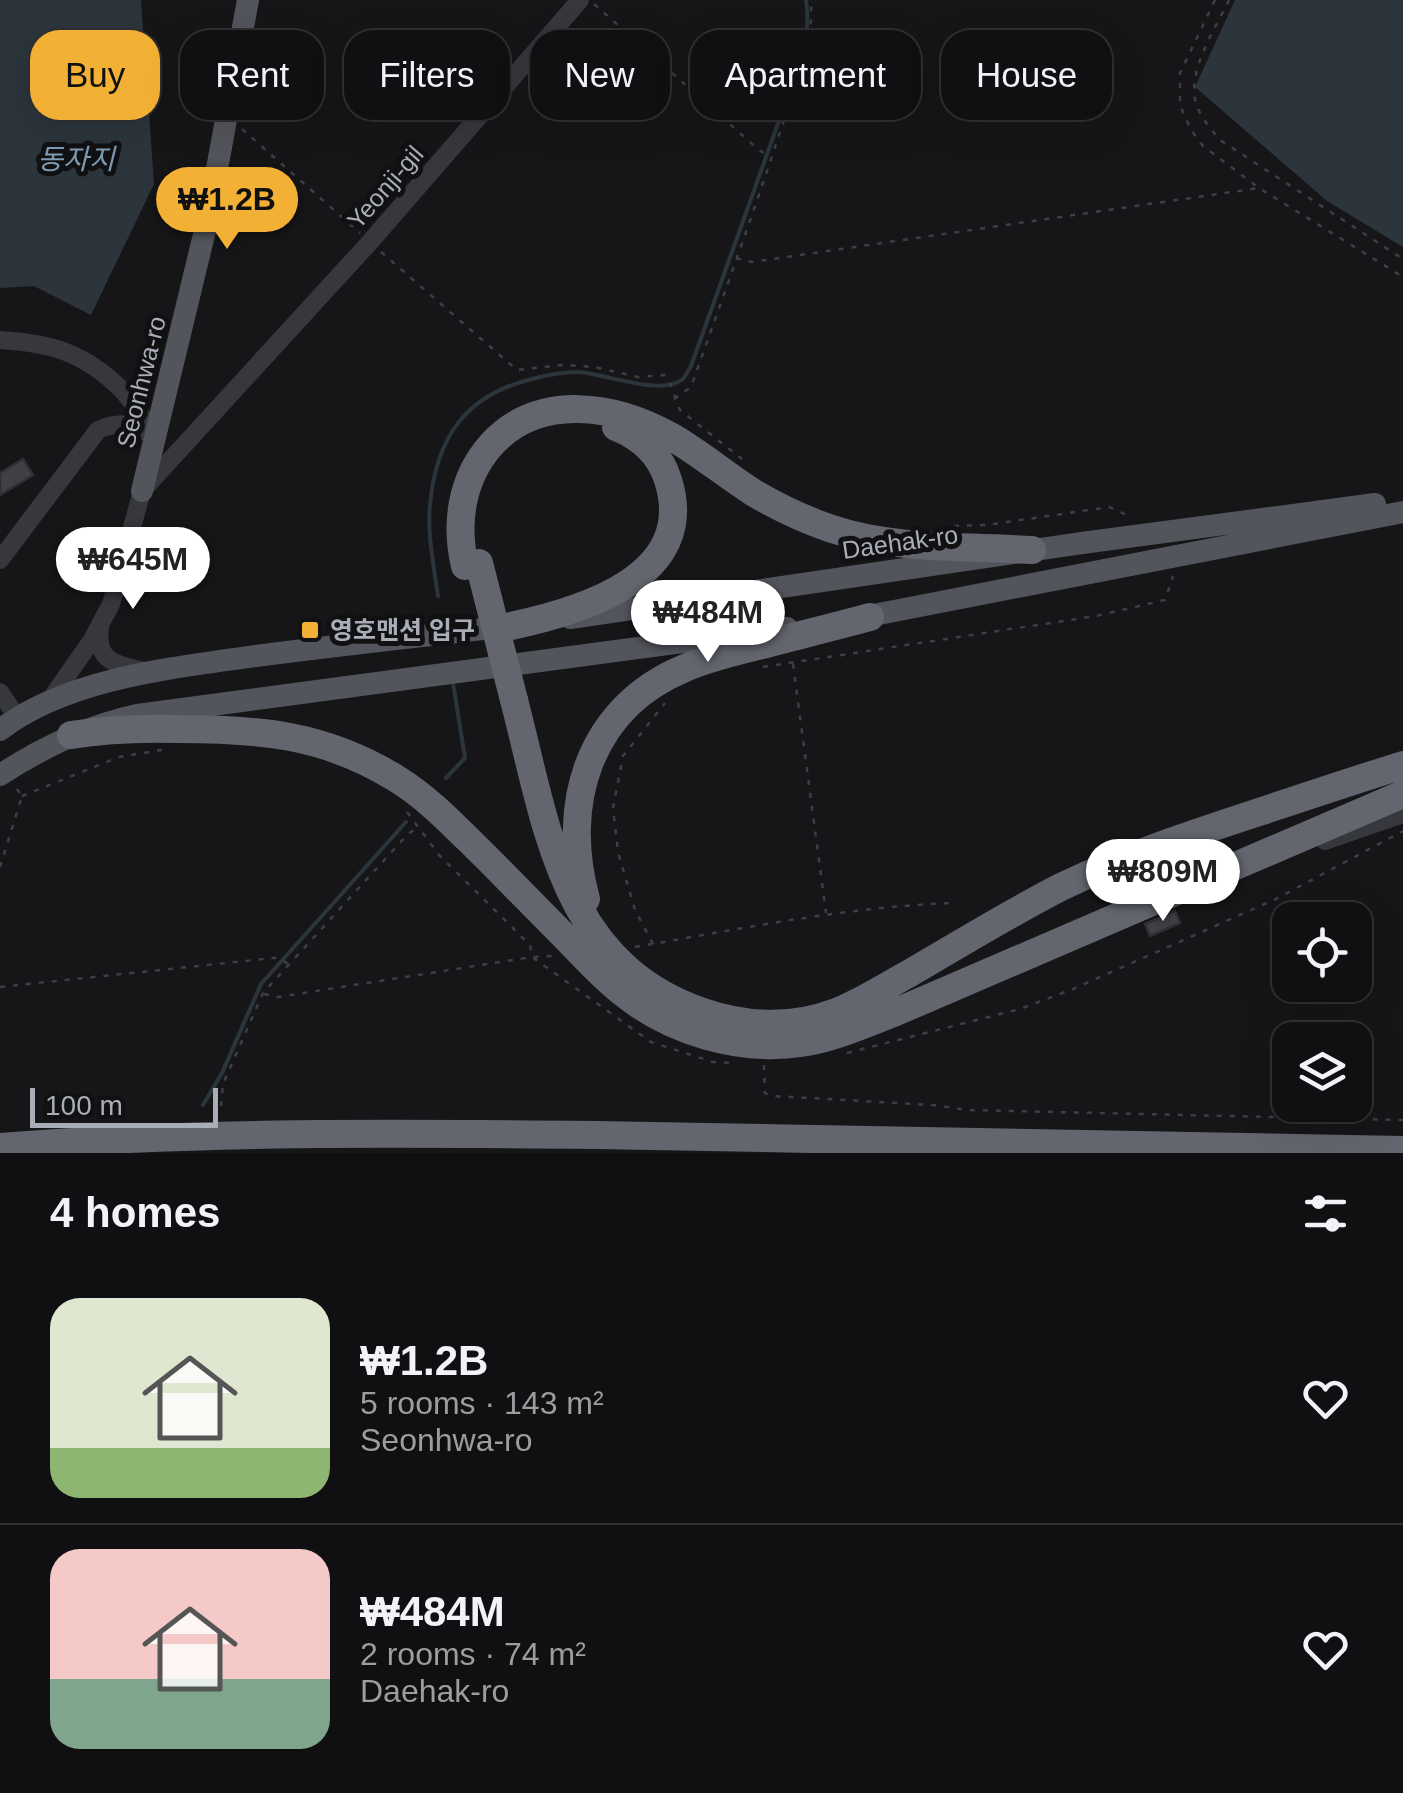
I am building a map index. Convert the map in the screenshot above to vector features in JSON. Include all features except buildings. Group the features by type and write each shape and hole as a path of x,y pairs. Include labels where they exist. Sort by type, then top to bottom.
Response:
{"highway":[{"path":"610,953 576,906 560,871 507,701 472,565 460,539 464,493 477,464 496,440 531,416 564,409 610,412 645,424 686,446 774,505 834,530 898,543 1032,550"},
{"path":"472,565 480,489 498,457 522,436 559,422 602,424 635,436 664,468 672,497 671,525 660,552 646,570 590,605 511,626"},
{"path":"870,617 684,668 640,694 596,748 578,800 579,868 594,923 610,953 614,986 661,1018 726,1041 759,1044 800,1043 850,1030 1403,794"},
{"path":"71,735 134,728 258,731 301,738 362,760 400,781 437,810 648,986 692,1009 747,1023 775,1024 812,1020 851,1006 1015,912 1100,870 1184,836 1403,765"},
{"path":"0,1147 361,1133 1403,1150"}],"main road":[{"name":"Seonhwa-ro","path":"243,30 248,0"},
{"name":"Seonhwa-ro","path":"142,491 208,218 226,120"},
{"name":"Daehak-ro","path":"9,724 50,700 145,672 511,626 1403,500"},
{"path":"2,773 71,735 137,715 870,617 1403,512"}],"street":[{"name":"Yeonji-gil","path":"142,491 370,242 580,0"},
{"path":"0,340 36,342 76,354 121,389 156,437"},
{"path":"0,560 98,430 120,422 156,437"},
{"name":"Seonhwa-ro","path":"50,700 92,640 111,604 142,491"},
{"path":"100,624 98,640 104,656 119,666 145,672"},
{"path":"0,692 9,724"},
{"path":"1183,889 1403,814"}],"path":[{"path":"589,0 770,156"},
{"path":"674,399 691,388 736,258 805,56 812,30 812,0"},
{"path":"1215,0 1180,73 1180,105 1191,130 1202,146 1260,188 1403,277"},
{"path":"1229,0 1197,67 1194,98 1206,122 1220,140 1403,259"},
{"path":"230,120 517,370 594,367 638,377 664,375 680,410 742,459"},
{"path":"736,258 752,262 1260,188"},
{"path":"953,526 987,525 1110,507 1128,514 1154,533"},
{"path":"760,667 1096,616 1165,600 1180,556"},
{"path":"793,662 826,916"},
{"path":"653,944 635,910 618,852 613,808 623,756 664,704"},
{"path":"22,796 119,756 172,748"},
{"path":"2,773 22,796"},
{"path":"0,867 22,796"},
{"path":"398,804 440,855 530,945 532,957 651,1042 714,1062 747,1064"},
{"path":"221,1106 224,1084 262,993 418,827"},
{"path":"842,1055 1020,1009 1073,989 1258,907 1403,831"},
{"path":"610,953 826,916 952,904"},
{"path":"262,993 278,997 554,956"},
{"path":"0,987 273,958 289,965"},
{"path":"764,1065 765,1094 772,1096 967,1110 1403,1120"}],"water":[{"name":"동자지","path":"0,0 141,0 143,30 30,30 30,120 149,120 154,184 91,315 34,286 0,288"},
{"path":"1235,0 1403,0 1403,247 1327,201 1195,87"}],"waterway":[{"path":"438,596 429,528 433,481 447,440 472,408 509,386 555,374 589,373 661,386 685,377 798,68 806,34 806,0"},
{"path":"446,778 465,758 453,683"},
{"path":"203,1105 222,1073 261,984 406,822"}],"place":[{"name":"영호맨션 입구","path":"310,630"}]}
